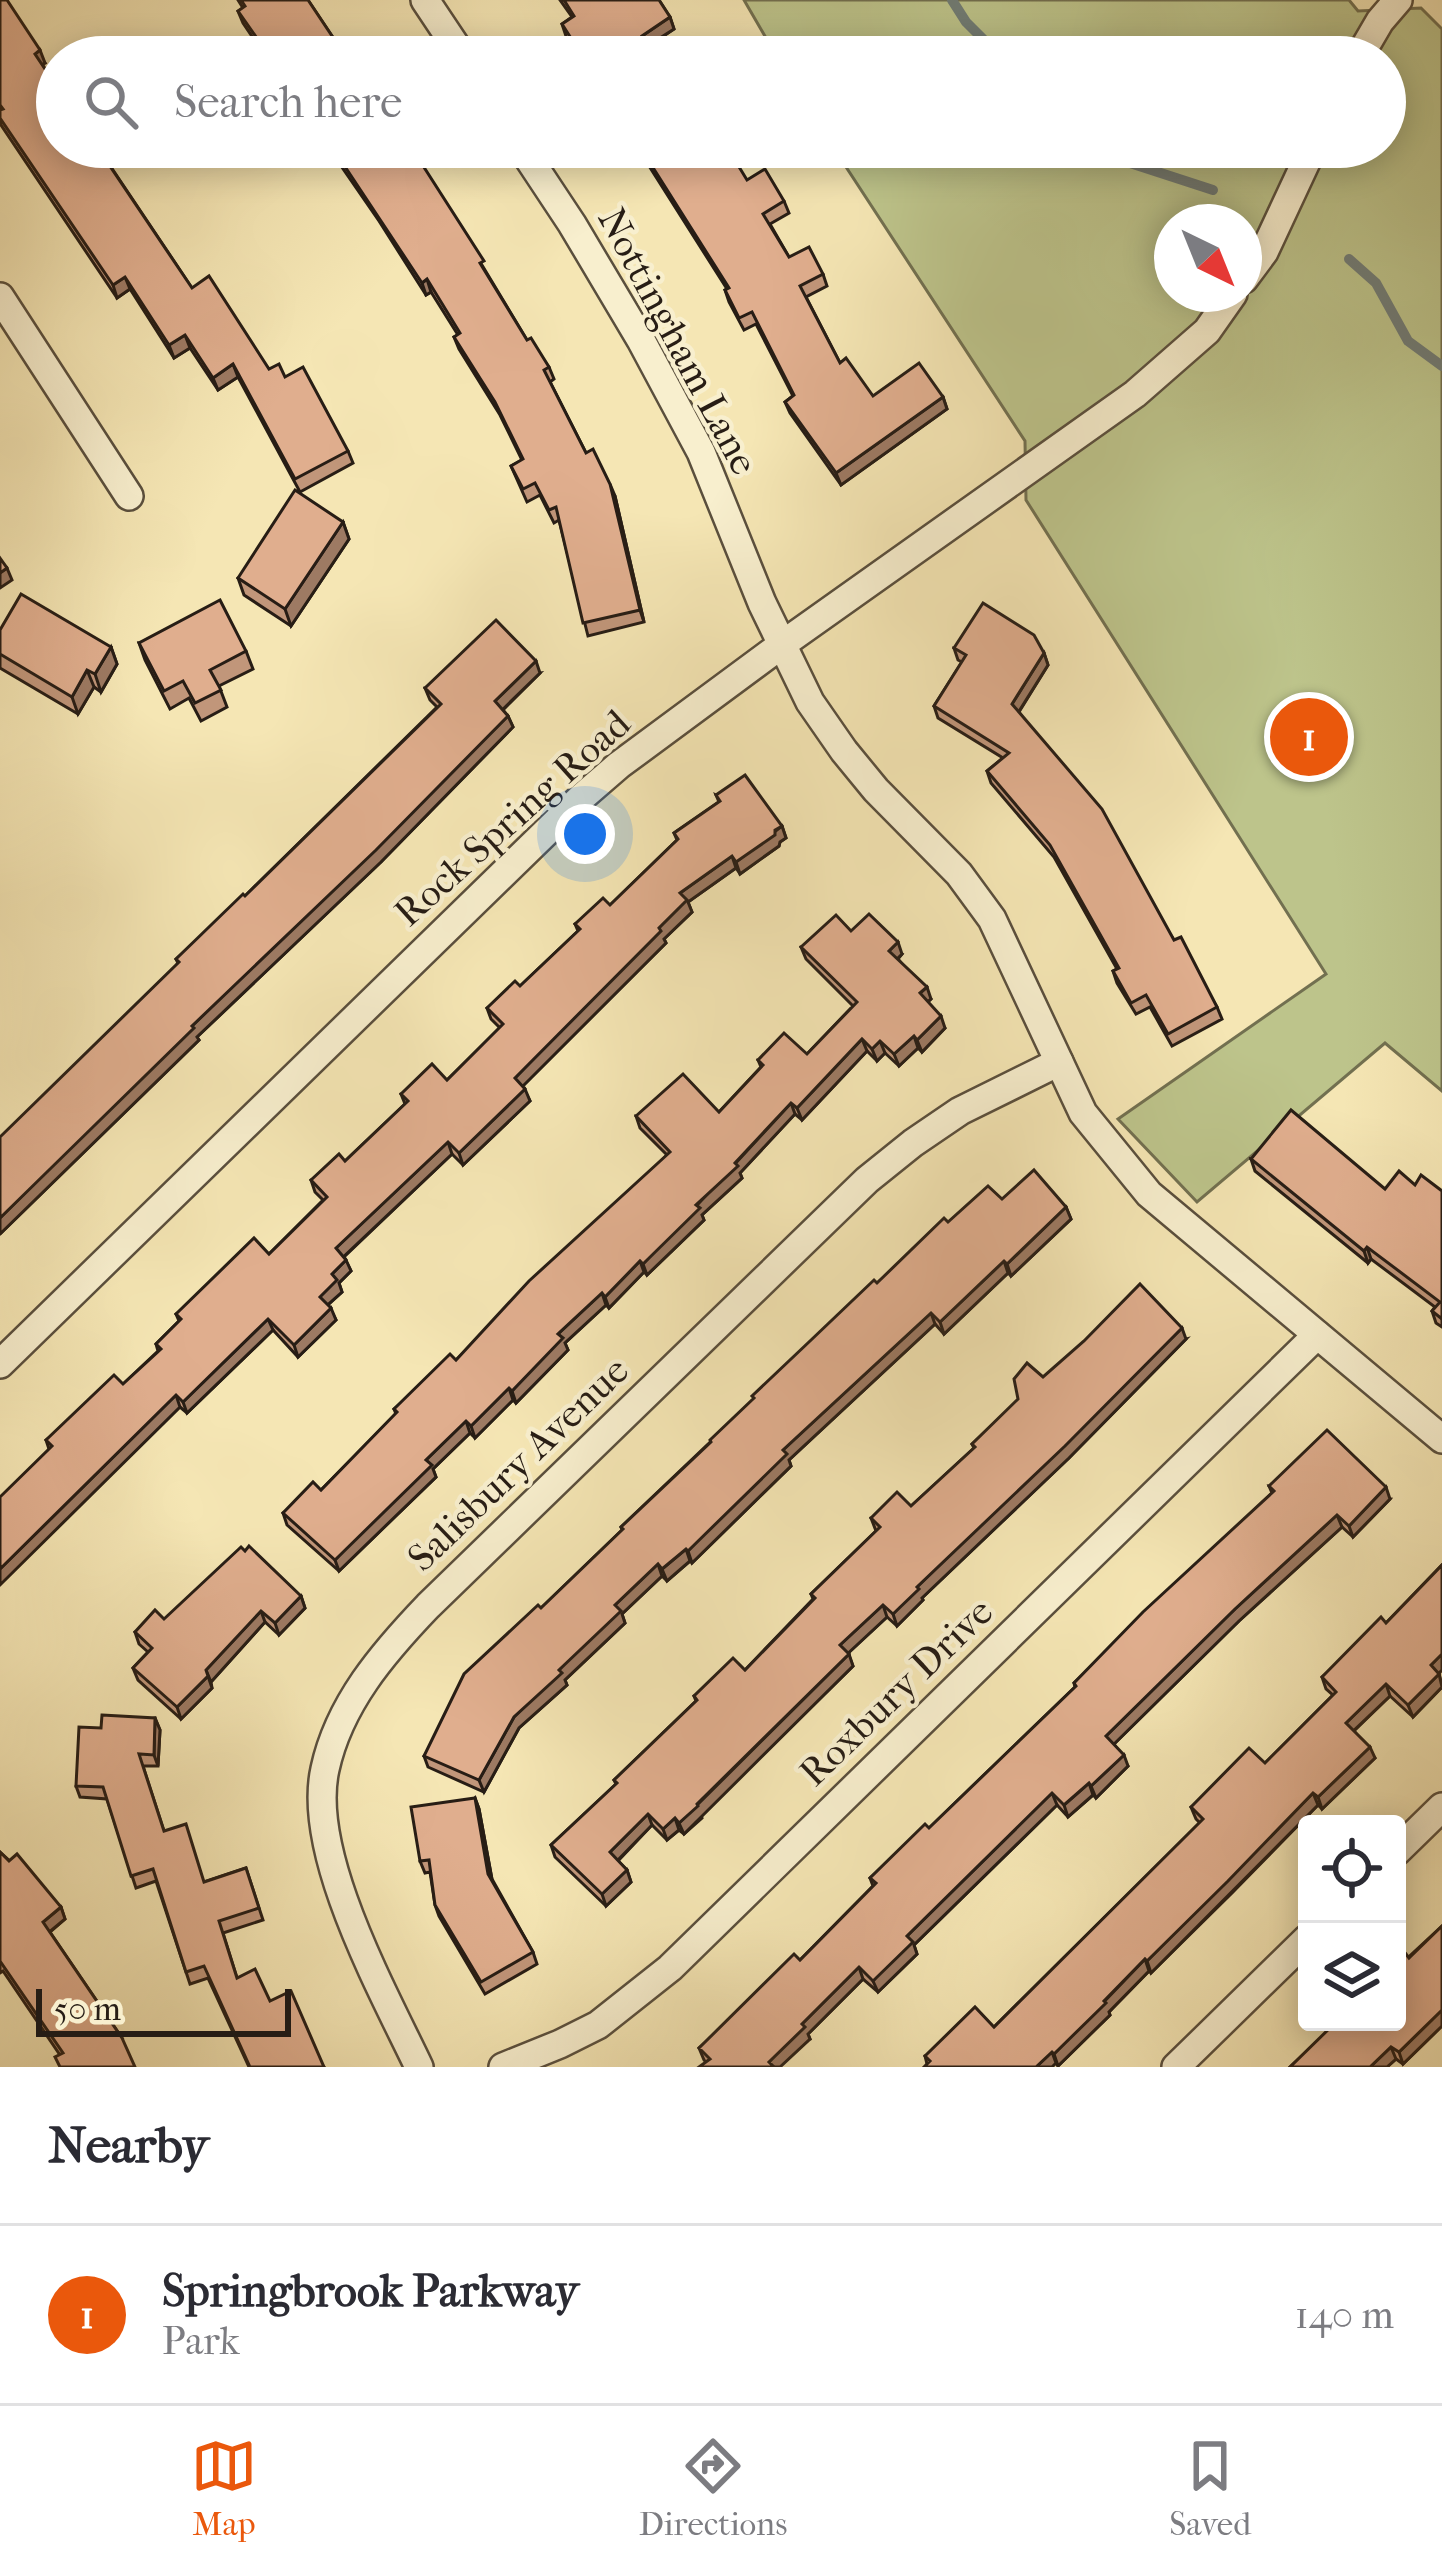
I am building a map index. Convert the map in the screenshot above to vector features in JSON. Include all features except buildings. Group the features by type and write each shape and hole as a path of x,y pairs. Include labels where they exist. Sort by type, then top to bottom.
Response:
{"street":[{"path":"425,0 449,36"},
{"path":"1371,36 1398,0"},
{"name":"Nottingham Lane","path":"535,168 641,340 701,452 781,646 810,702 876,790 959,874 992,919 1083,1113 1149,1194 1442,1439"},
{"path":"1262,255 1303,168"},
{"path":"0,297 129,496"},
{"name":"Rock Spring Road","path":"0,1364 581,797 781,646 1135,394 1207,331 1220,312"},
{"name":"Salisbury Avenue","path":"419,2067 350,1918 331,1861 323,1774 335,1733 355,1694 390,1646 428,1606 867,1180 960,1111 1059,1062"},
{"name":"Roxbury Drive","path":"503,2067 598,2025 670,1968 1317,1335"},
{"path":"1406,1842 1442,1807"},
{"path":"1176,2067 1298,1948"}],"green space":[{"path":"744,0 1349,0 1358,11 1421,8 1442,29 1442,1091 1385,1043 1197,1202 1118,1119 1326,974 1026,500 1025,441 847,168 1406,168 1406,36 765,36"}],"waterway":[{"path":"952,0 980,36"},
{"path":"1145,168 1213,190"},
{"path":"1349,259 1376,283 1408,341 1442,366"}],"place":[{"name":"Springbrook Parkway","path":"1309,737"}]}
